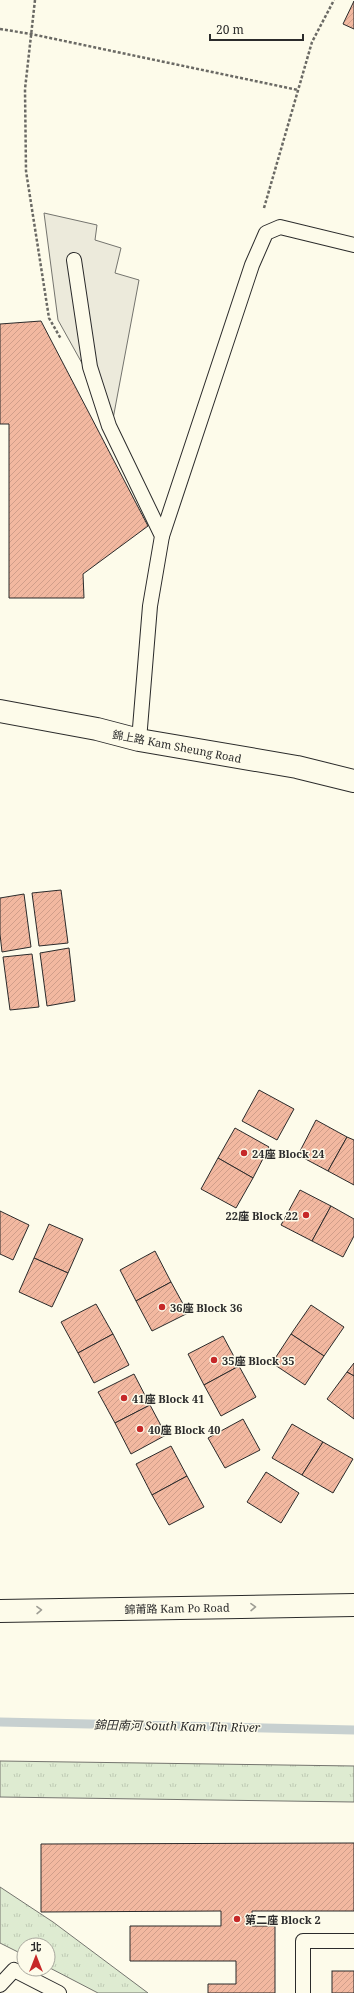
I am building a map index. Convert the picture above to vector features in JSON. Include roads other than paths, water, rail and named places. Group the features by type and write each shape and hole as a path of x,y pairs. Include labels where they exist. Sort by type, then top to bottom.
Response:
{"main road":[{"name":"錦上路 Kam Sheung Road","path":"0,711 97,729 138,740 297,768 354,781"},
{"name":"錦莆路 Kam Po Road","path":"0,1611 354,1605"}],"lane":[{"path":"138,740 150,606 162,536 252,265 266,233 280,227 354,245"},
{"path":"74,260 90,367 104,411 109,426 162,536"},
{"path":"303,1993 303,1941 354,1941"},
{"path":"0,1985 14,1970 59,1993"}],"waterway":[{"name":"錦田南河 South Kam Tin River","path":"0,1722 354,1730"}],"place":[{"name":"24座 Block 24","path":"244,1153"},
{"name":"22座 Block 22","path":"306,1215"},
{"name":"36座 Block 36","path":"162,1307"},
{"name":"35座 Block 35","path":"214,1360"},
{"name":"41座 Block 41","path":"124,1398"},
{"name":"40座 Block 40","path":"140,1429"},
{"name":"第二座 Block 2","path":"237,1919"}]}
